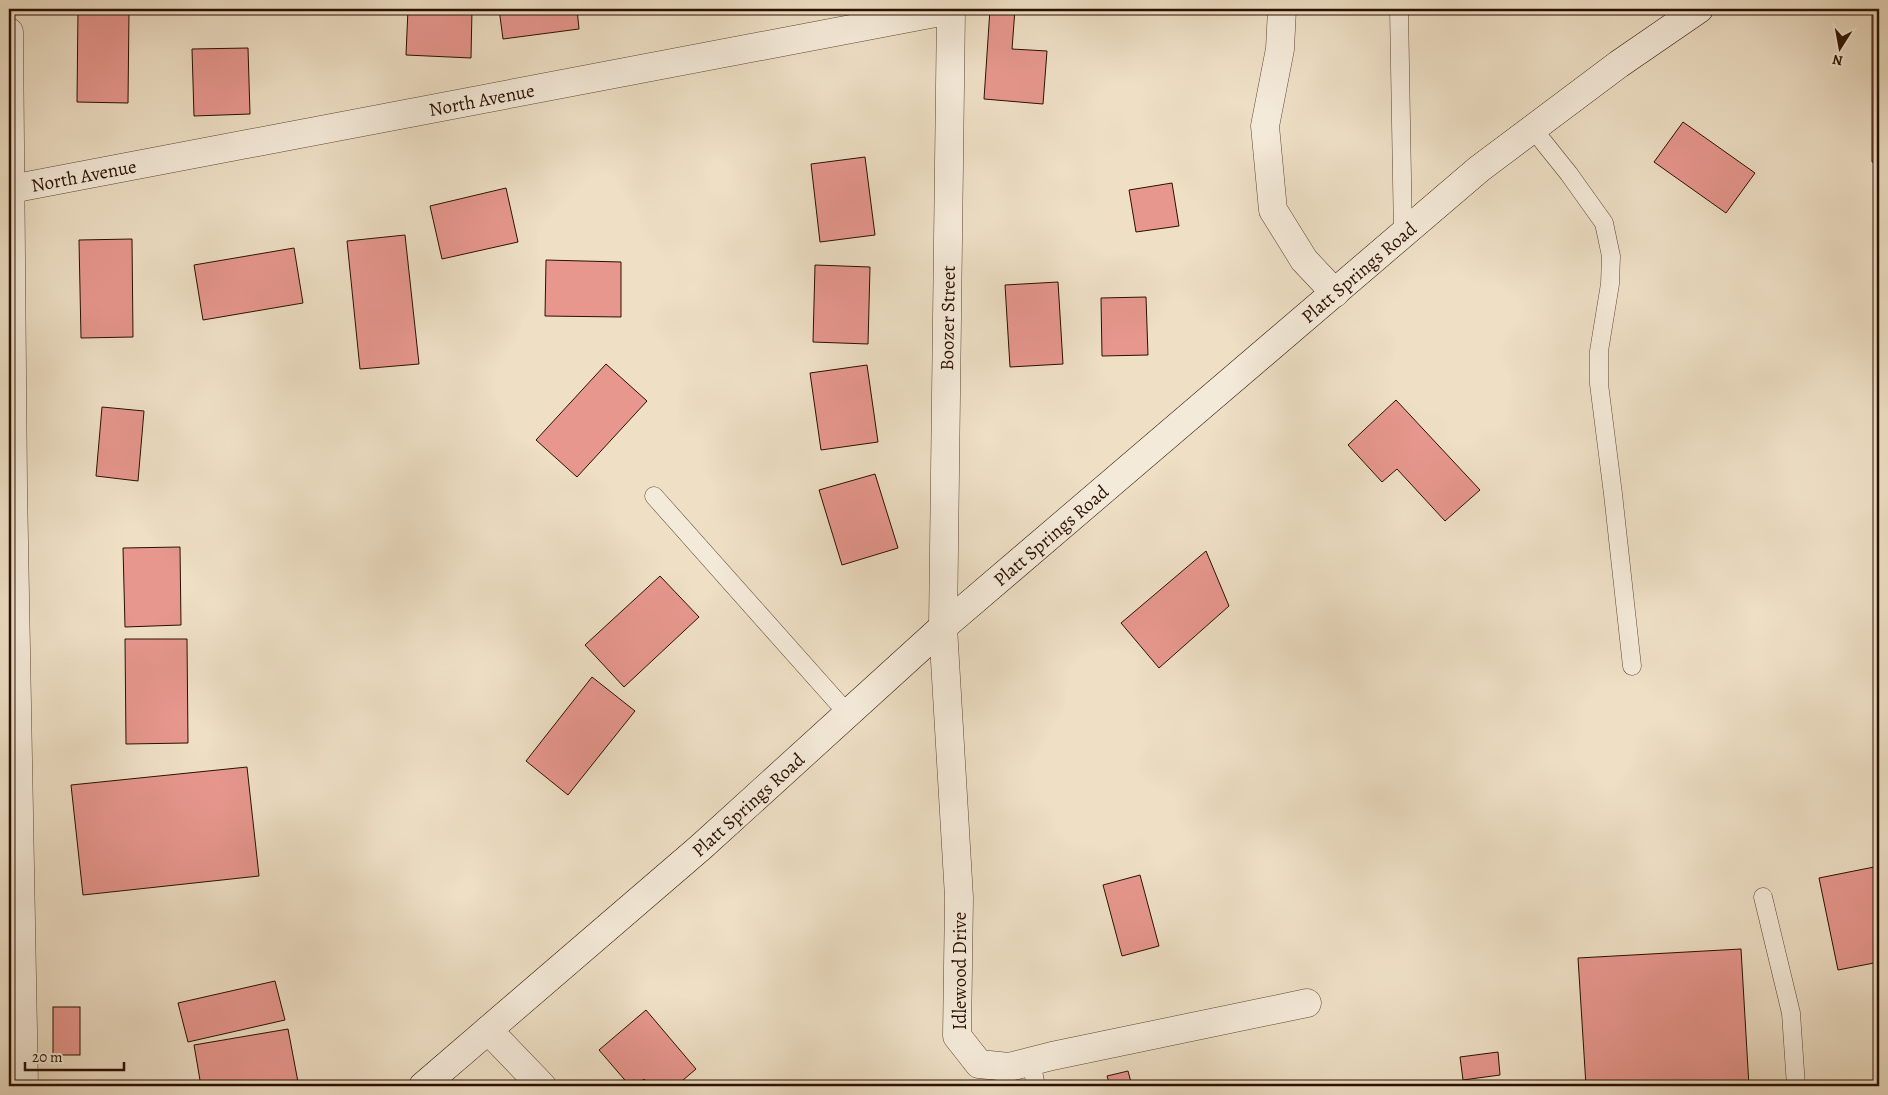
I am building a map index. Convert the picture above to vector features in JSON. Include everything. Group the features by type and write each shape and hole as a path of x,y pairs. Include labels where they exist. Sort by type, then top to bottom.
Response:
{"street":[{"name":"North Avenue","path":"11,189 951,9"},
{"name":"Boozer Street","path":"943,627 951,9"},
{"path":"1282,9 1280,49 1265,126 1273,210 1304,260 1335,293"},
{"name":"Platt Springs Road","path":"423,1086 701,847 943,627 1479,170 1619,64 1698,9"},
{"path":"9,32 15,954 24,1086"},
{"name":"Idlewood Drive","path":"943,627 959,897 957,1036 979,1064 1009,1067 1033,1074 1307,1003"},
{"path":"488,1030 542,1086"}],"lane":[{"path":"1399,9 1403,235"},
{"path":"1532,129 1569,174 1604,222 1611,256 1610,284 1599,351 1599,384 1632,666"},
{"path":"654,496 848,714"},
{"path":"1764,897 1791,1013 1796,1086"}],"building":[{"path":"78,9 129,9 128,103 77,102"},
{"path":"408,9 472,9 471,58 406,55"},
{"path":"499,9 577,9 579,29 503,39"},
{"path":"990,9 1015,9 1012,49 1047,51 1043,104 984,99"},
{"path":"1872,9 1879,9 1879,163 1872,162"},
{"path":"248,48 250,114 194,116 192,49"},
{"path":"1683,122 1755,173 1726,213 1654,162"},
{"path":"865,157 875,235 820,242 811,164"},
{"path":"1172,183 1179,226 1136,232 1129,190"},
{"path":"506,188 518,242 442,259 430,206"},
{"path":"405,235 419,364 360,369 347,241"},
{"path":"132,239 133,337 81,338 79,240"},
{"path":"294,248 303,303 203,320 194,265"},
{"path":"546,260 621,262 621,317 545,316"},
{"path":"815,265 870,267 868,344 813,342"},
{"path":"1058,282 1063,364 1010,367 1005,285"},
{"path":"1146,297 1148,355 1102,356 1101,298"},
{"path":"606,364 647,401 577,477 536,440"},
{"path":"867,365 878,442 821,450 810,373"},
{"path":"1396,400 1480,490 1445,521 1397,469 1382,482 1348,445"},
{"path":"102,407 144,411 138,481 96,476"},
{"path":"875,474 898,548 842,565 819,490"},
{"path":"180,547 181,625 125,627 123,548"},
{"path":"1206,551 1229,606 1159,668 1121,623"},
{"path":"660,576 699,617 624,687 585,645"},
{"path":"125,639 187,639 188,743 126,744"},
{"path":"592,677 635,711 568,795 526,761"},
{"path":"247,767 259,876 83,895 71,785"},
{"path":"1879,866 1879,962 1838,970 1819,878"},
{"path":"1140,875 1159,946 1122,956 1103,885"},
{"path":"1741,949 1749,1086 1586,1086 1578,958"},
{"path":"275,981 285,1020 188,1042 178,1003"},
{"path":"53,1007 80,1007 80,1055 53,1055"},
{"path":"646,1010 696,1069 676,1086 650,1086 644,1079 636,1086 630,1086 599,1050"},
{"path":"288,1029 298,1082 271,1086 201,1086 194,1045"},
{"path":"1498,1052 1500,1075 1463,1080 1460,1057"},
{"path":"1128,1071 1132,1086 1110,1086 1107,1076"}]}
